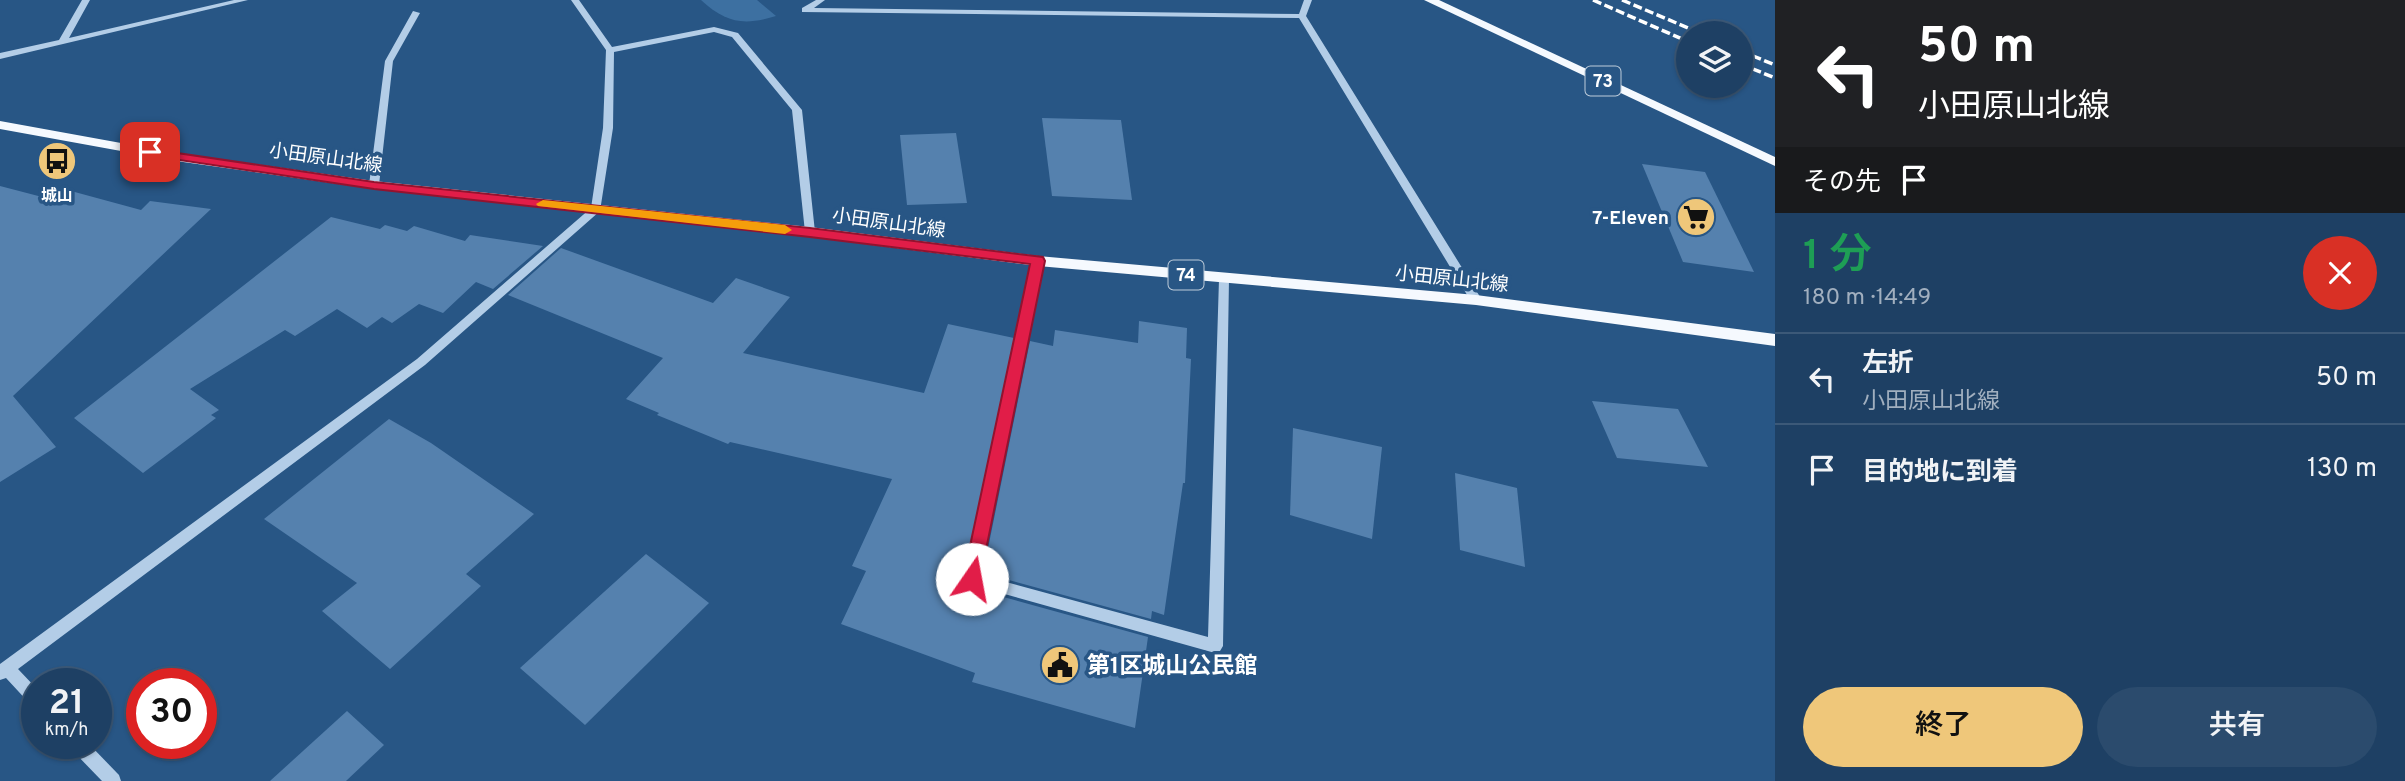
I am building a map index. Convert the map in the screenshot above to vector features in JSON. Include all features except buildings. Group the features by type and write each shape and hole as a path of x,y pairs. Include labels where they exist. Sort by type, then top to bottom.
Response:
{"main road":[{"name":"73","path":"1430,0 1775,162"},
{"name":"小田原山北線","path":"0,125 176,157 374,186 810,232 1038,261 1476,300 1775,340"}],"street":[{"path":"62,42 86,0"},
{"path":"0,56 244,0"},
{"path":"21,686 3,671 421,362 596,209 608,128 610,50 575,0"},
{"path":"821,0 804,10 1301,16"},
{"path":"1301,16 1308,0"},
{"path":"374,186 389,61 416,13"},
{"path":"1301,16 1476,300"},
{"path":"610,50 714,29 735,35 797,110 810,232"},
{"path":"1038,261 972,579 1215,646 1224,278"},
{"path":"92,759 113,781"}],"shaded area":[{"path":"701,0 757,0 776,16 754,21 736,20 719,14"}],"railway":[{"path":"1593,0 1676,36"},
{"path":"1622,0 1676,23"},
{"path":"1753,56 1775,65"},
{"path":"1753,69 1775,78"}],"slow traffic":[{"path":"543,204 785,230"}],"place":[{"name":"城山","path":"57,161"},
{"name":"7-Eleven","path":"1696,217"},
{"name":"第1区城山公民館","path":"1060,665"}],"route":[{"path":"150,152 374,186 810,232 1038,261 972,579"}]}
